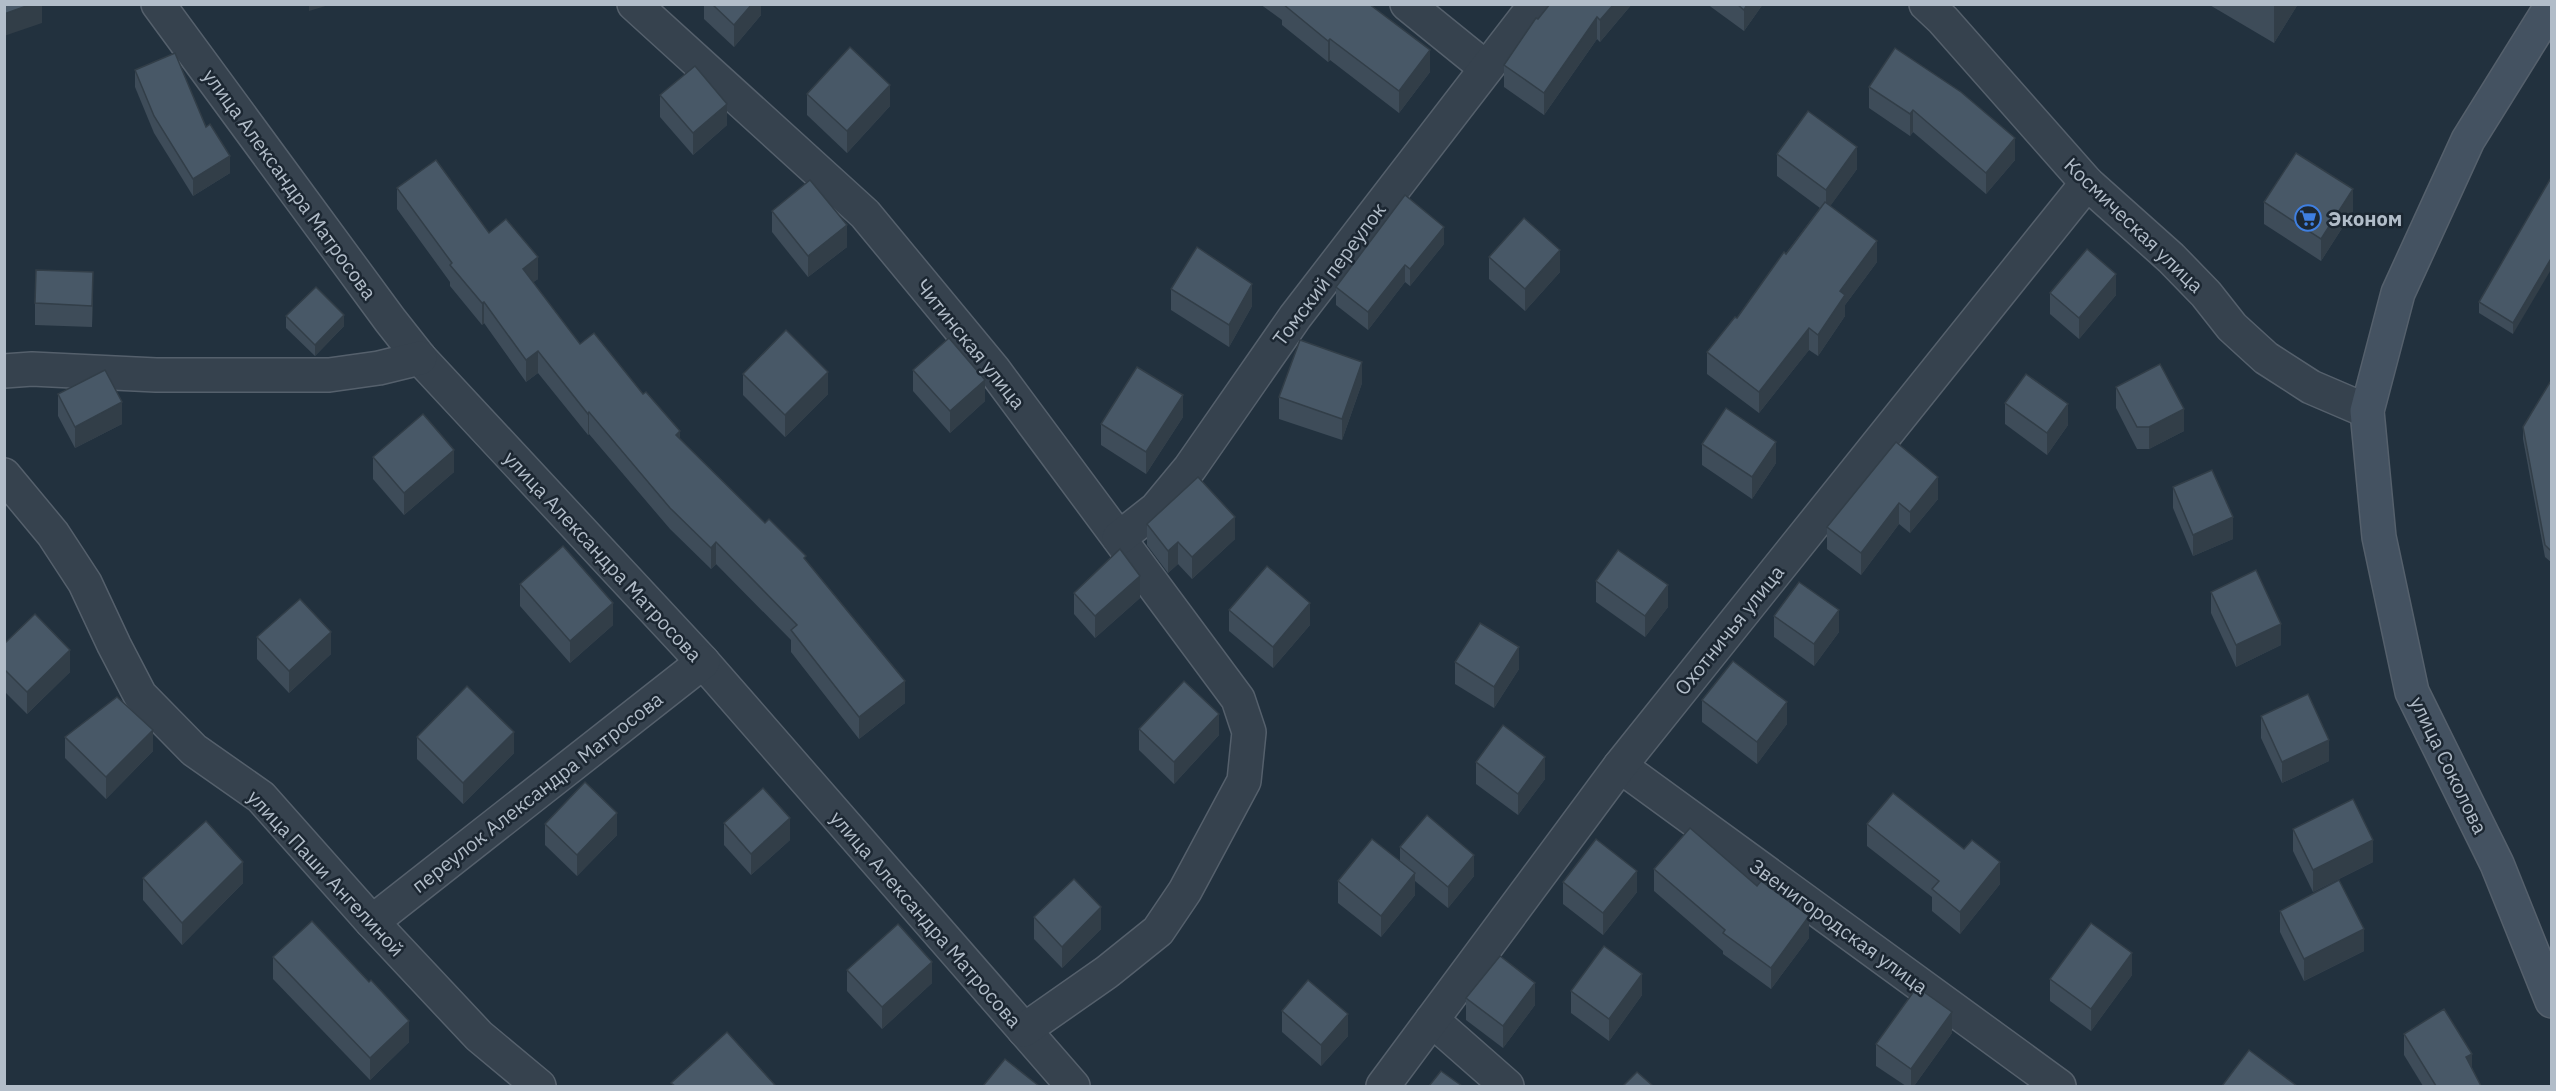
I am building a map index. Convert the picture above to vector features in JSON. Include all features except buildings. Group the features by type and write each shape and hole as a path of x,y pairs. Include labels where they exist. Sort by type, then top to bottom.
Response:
{"main road":[{"path":"2367,411 2398,293 2468,141 2552,5"},
{"name":"улица Соколова","path":"2367,411 2379,537 2412,692 2497,864 2552,1001"}],"street":[{"name":"улица Александра Матросова","path":"159,4 420,358 703,662 1073,1086"},
{"name":"Читинская улица","path":"634,4 865,214 994,370 1238,699 1249,732 1244,781 1185,891 1158,931 1107,972 1023,1030"},
{"path":"1407,4 1486,68"},
{"name":"Томский переулок","path":"1119,538 1156,509 1190,468 1294,317 1536,4"},
{"name":"Космическая улица","path":"1926,4 1943,20 2086,183 2171,258 2206,294 2232,327 2266,358 2311,387 2367,411"},
{"name":"Охотничья улица","path":"1383,1086 1620,766 2086,183"},
{"path":"4,371 32,369 156,375 329,375 379,368 420,358"},
{"name":"улица Паши Ангелиной","path":"4,475 53,534 85,583 140,695 194,750 261,797 372,922 480,1036 539,1086"},
{"name":"переулок Александра Матросова","path":"372,922 703,662"},
{"name":"Звенигородская улица","path":"1620,766 2059,1086"},
{"path":"1432,1020 1507,1086"}],"place":[{"name":"Эконом","path":"2308,218"}]}
